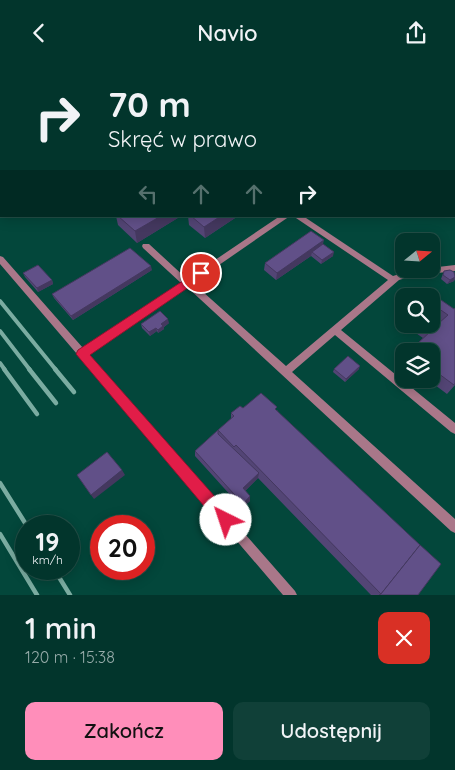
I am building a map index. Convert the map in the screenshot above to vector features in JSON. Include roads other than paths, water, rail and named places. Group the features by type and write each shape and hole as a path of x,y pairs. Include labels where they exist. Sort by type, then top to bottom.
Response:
{"lane":[{"path":"82,354 285,217"},
{"path":"298,217 393,281"},
{"path":"146,246 455,527"},
{"path":"0,259 291,595"},
{"path":"286,372 393,281 412,273 455,269"},
{"path":"335,330 455,429"}],"railway":[{"path":"0,301 56,370"},
{"path":"0,331 30,370"},
{"path":"0,363 5,370"},
{"path":"4,369 37,414"},
{"path":"29,369 56,403"},
{"path":"55,369 74,392"},
{"path":"0,483 20,515"},
{"path":"0,534 37,595"},
{"path":"61,580 70,595"}]}
